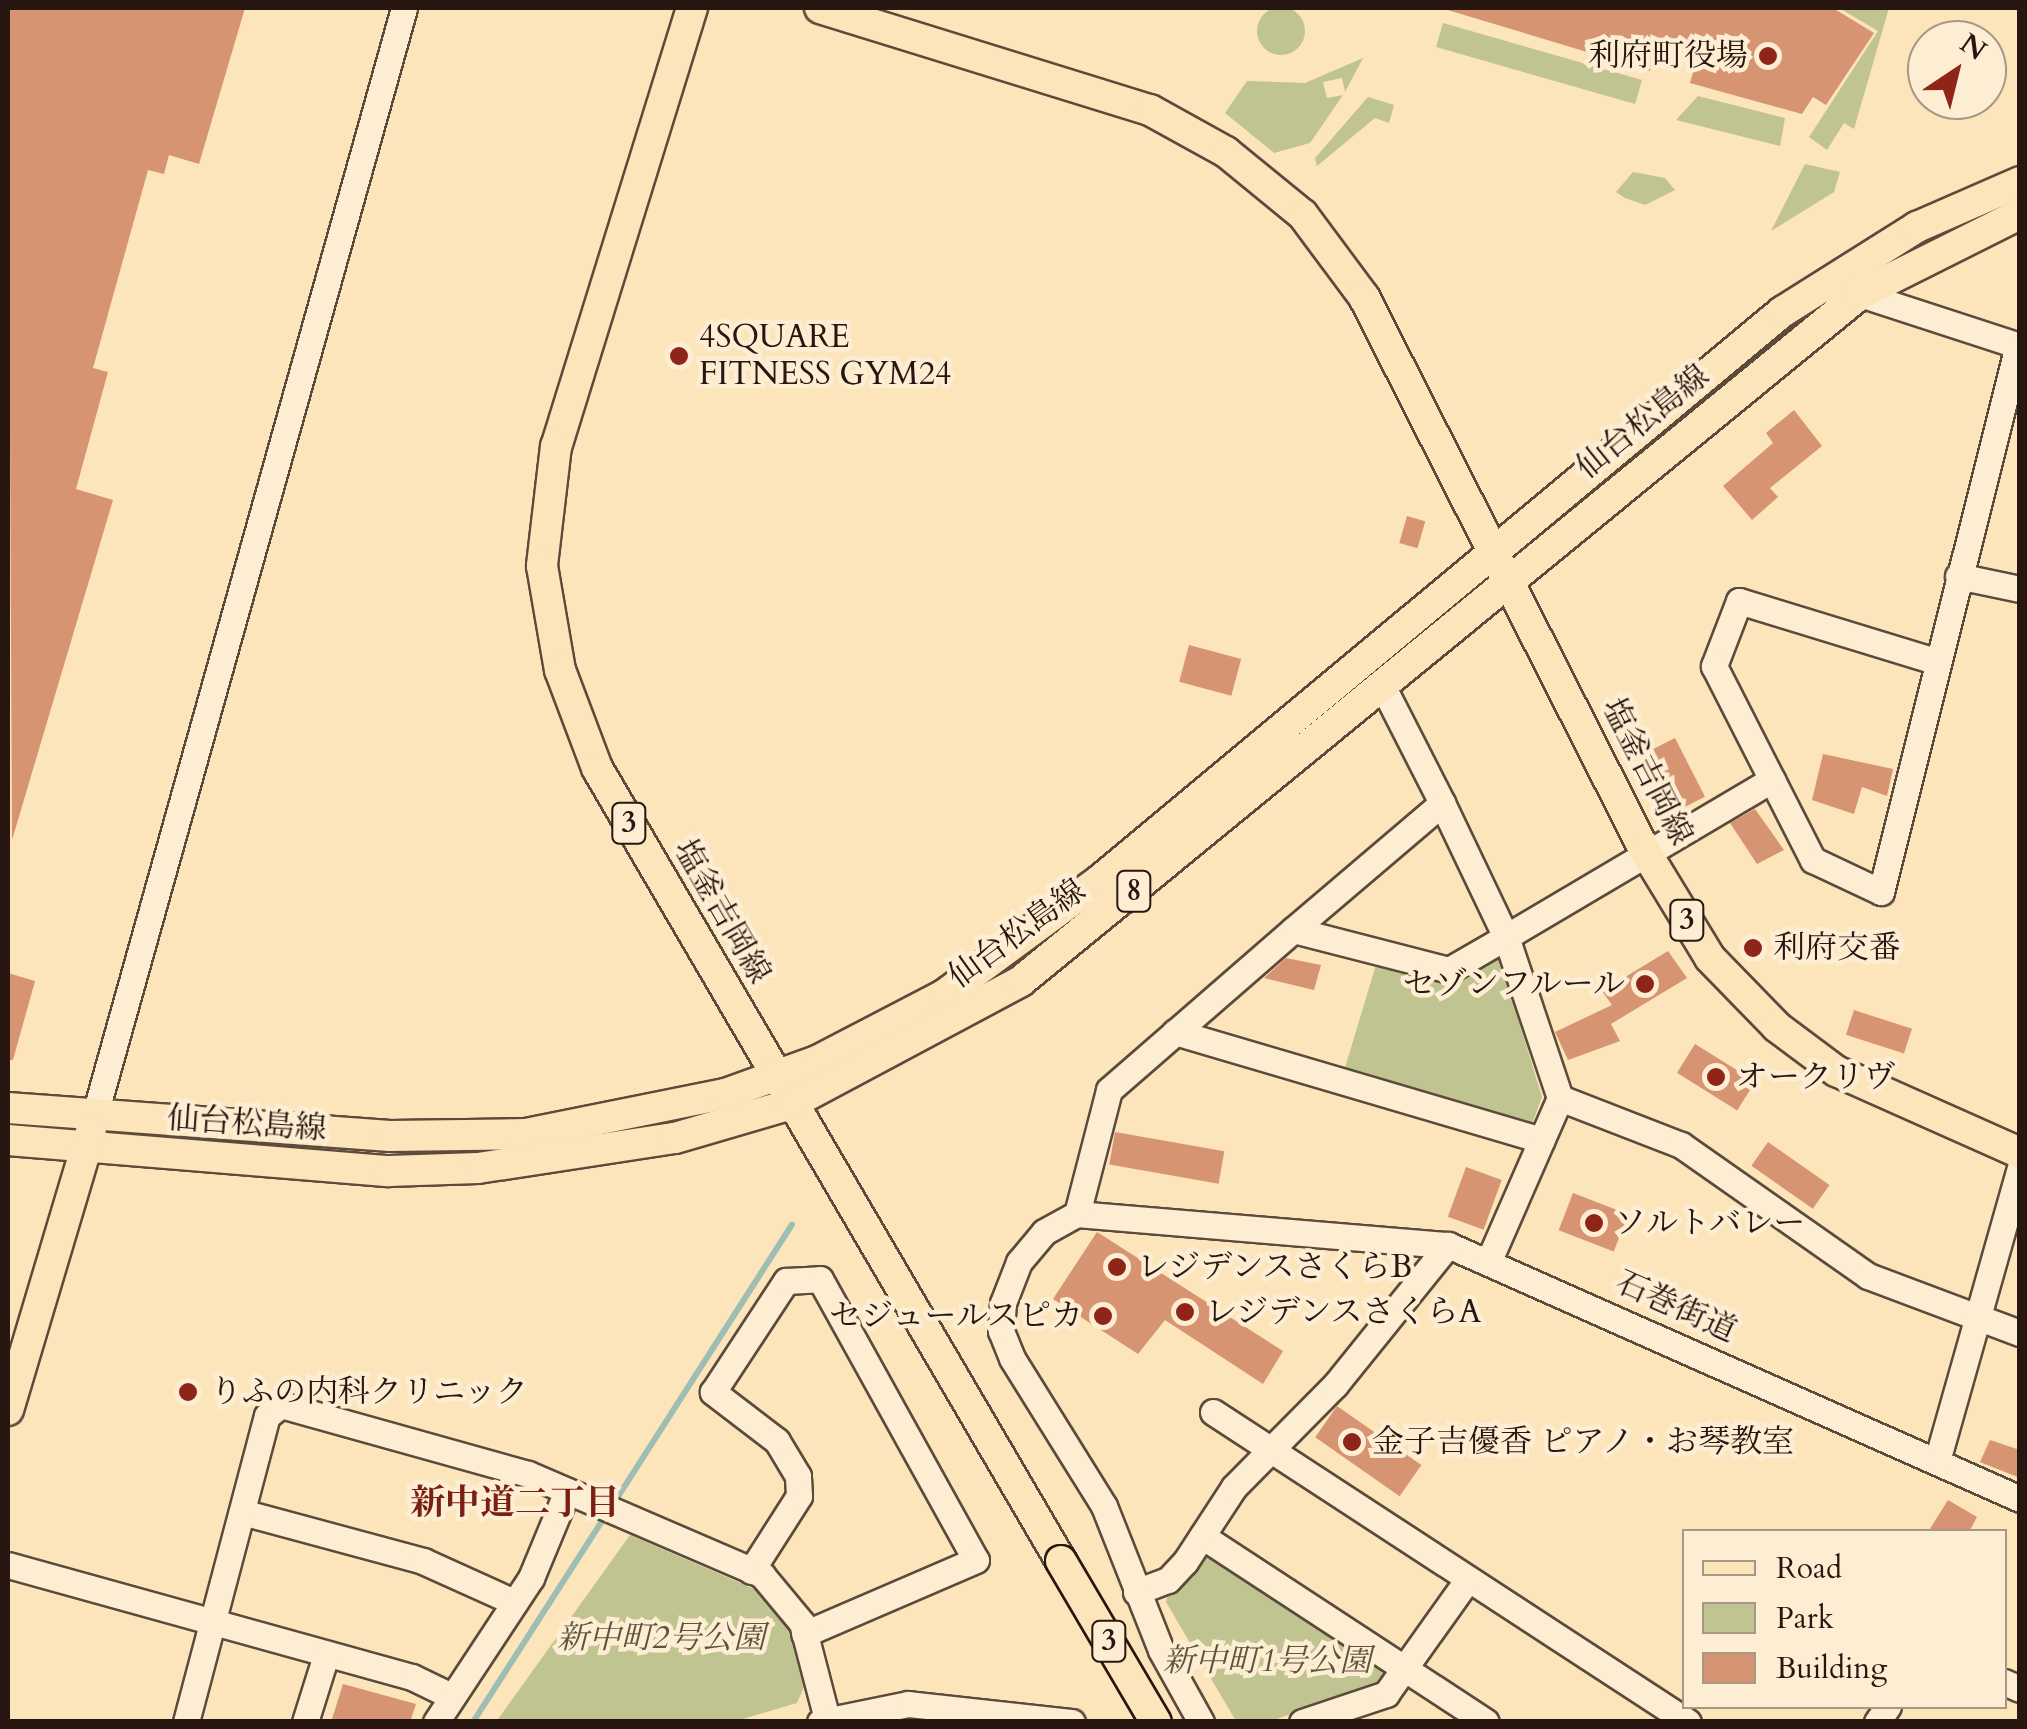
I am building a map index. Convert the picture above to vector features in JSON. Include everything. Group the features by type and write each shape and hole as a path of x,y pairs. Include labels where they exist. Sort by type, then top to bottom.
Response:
{"main road":[{"name":"塩釜吉岡線","path":"692,8 556,446 544,591 560,670 597,768 1153,1722"},
{"name":"塩釜吉岡線","path":"820,8 1108,93 1183,126 1267,182 1364,297 1504,562 1645,850 1710,958 1777,1027 1900,1104 2020,1152"},
{"name":"仙台松島線","path":"87,1147 389,1170 478,1168 675,1138 790,1104 1020,981 1382,685 1504,562 1782,312 1916,228 2020,182"},
{"name":"仙台松島線","path":"95,1114 390,1136 526,1134 776,1076 944,995 1024,938 1504,562 1860,294 2020,214"},
{"name":"8","path":"8,1108 95,1114"},
{"path":"8,1410 95,1114"},
{"name":"8","path":"8,1140 87,1147"}],"street":[{"path":"95,1114 404,8"},
{"path":"1860,294 2018,346 1935,661 1880,892 1813,860 1714,666 1739,601 1935,661"},
{"path":"1958,576 2020,589"},
{"path":"1382,685 1506,938 1560,1098 1490,1258"},
{"path":"1293,930 1449,970 1645,850 1772,780"},
{"path":"1153,1722 1198,1716 1136,1592 1104,1506 1001,1331 1019,1262 1044,1232 1077,1214 1109,1090 1442,803"},
{"path":"1175,1032 1541,1140"},
{"path":"1560,1098 1681,1146 1868,1276 2020,1333"},
{"path":"1938,1461 2020,1168"},
{"name":"石巻街道","path":"1077,1214 1448,1245 1490,1258 2020,1499"},
{"path":"1136,1592 1168,1580 1234,1487 1272,1450 1448,1245"},
{"path":"751,1571 799,1496 798,1476 777,1441 712,1392 786,1281 820,1279 976,1560 804,1634"},
{"path":"186,1722 267,1416 281,1404 567,1491 751,1571 780,1590 804,1634 823,1720 908,1704 959,1715 1072,1722"},
{"path":"1213,1412 1686,1721"},
{"path":"436,1722 514,1602 567,1491"},
{"path":"242,1512 423,1561 514,1602"},
{"path":"1202,1536 1486,1722"},
{"path":"8,1565 326,1655 451,1696"},
{"path":"1302,1722 1386,1694 1468,1579"},
{"path":"305,1722 326,1655"}],"green space":[{"path":"1281,7 1298,14 1305,31 1298,48 1281,55 1264,48 1257,31 1264,14"},
{"path":"1839,8 1889,8 1854,129 1844,123 1827,150 1809,137 1878,31"},
{"path":"1443,23 1642,80 1635,104 1436,47"},
{"path":"1363,58 1345,92 1342,78 1323,82 1327,98 1343,95 1310,143 1274,153 1225,113 1247,81 1305,83"},
{"path":"1698,96 1785,118 1780,146 1676,120"},
{"path":"1368,97 1394,105 1389,123 1375,118 1317,166 1315,158"},
{"path":"1805,164 1840,172 1834,192 1771,231"},
{"path":"1633,172 1665,178 1675,190 1645,205 1625,198 1616,192"},
{"path":"1499,956 1542,1097 1532,1124 1344,1071 1376,965 1451,983"},
{"name":"新中町2号公園","path":"630,1535 766,1594 792,1632 806,1682 797,1703 736,1721 496,1722"},
{"name":"新中町1号公園","path":"1215,1556 1380,1666 1384,1681 1271,1721 1236,1721 1166,1602 1170,1587 1201,1558"}],"building":[{"path":"8,8 245,8 199,164 169,155 164,174 148,170 93,368 108,372 76,489 113,500 12,840"},
{"name":"利府町役場","path":"1441,8 1833,8 1874,33 1826,105 1813,97 1802,114 1690,83 1696,61 1656,50 1650,71"},
{"path":"1794,410 1822,446 1770,488 1778,497 1752,520 1723,486 1773,443 1766,433"},
{"path":"1407,516 1425,521 1418,548 1399,543"},
{"path":"1189,645 1241,659 1231,696 1179,682"},
{"path":"1675,738 1705,797 1682,809 1652,750"},
{"path":"1823,754 1893,769 1887,796 1862,787 1854,814 1812,800"},
{"path":"1755,809 1784,850 1757,864 1730,823"},
{"path":"1668,951 1687,978 1611,1024 1620,1041 1568,1060 1555,1032 1612,1005 1602,991"},
{"path":"1286,958 1321,965 1314,990 1264,978"},
{"path":"8,973 35,981 13,1060 8,1060"},
{"path":"1854,1010 1912,1029 1904,1054 1846,1035"},
{"name":"オークリヴ","path":"1695,1044 1755,1082 1737,1110 1677,1073"},
{"path":"1115,1132 1224,1151 1219,1184 1109,1164"},
{"path":"1768,1142 1829,1185 1813,1209 1751,1166"},
{"path":"1466,1167 1502,1180 1484,1230 1448,1217"},
{"name":"ソルトバレー","path":"1573,1193 1628,1214 1614,1251 1559,1230"},
{"path":"1097,1232 1283,1351 1263,1384 1165,1320 1138,1354 1053,1299"},
{"path":"1337,1406 1421,1465 1400,1496 1315,1437"},
{"path":"1990,1440 2020,1450 2020,1478 1980,1462"},
{"path":"1948,1500 1977,1517 1971,1529 1930,1529"},
{"path":"343,1684 416,1704 410,1722 331,1722"}],"waterway":[{"path":"612,1506 792,1225"},
{"path":"473,1722 605,1516"}],"place":[{"name":"利府町役場","path":"1768,56"},
{"name":"4SQUARE FITNESS GYM24","path":"679,356"},
{"name":"利府交番","path":"1753,948"},
{"name":"セゾンフルール","path":"1645,984"},
{"name":"オークリヴ","path":"1716,1077"},
{"name":"ソルトバレー","path":"1594,1223"},
{"name":"レジデンスさくらB","path":"1117,1267"},
{"name":"レジデンスさくらA","path":"1185,1312"},
{"name":"セジュールスピカ","path":"1103,1316"},
{"name":"りふの内科クリニック","path":"188,1392"},
{"name":"金子吉優香 ピアノ・お琴教室","path":"1352,1442"}],"district":[{"name":"新中道二丁目","path":"515,1503"}]}
